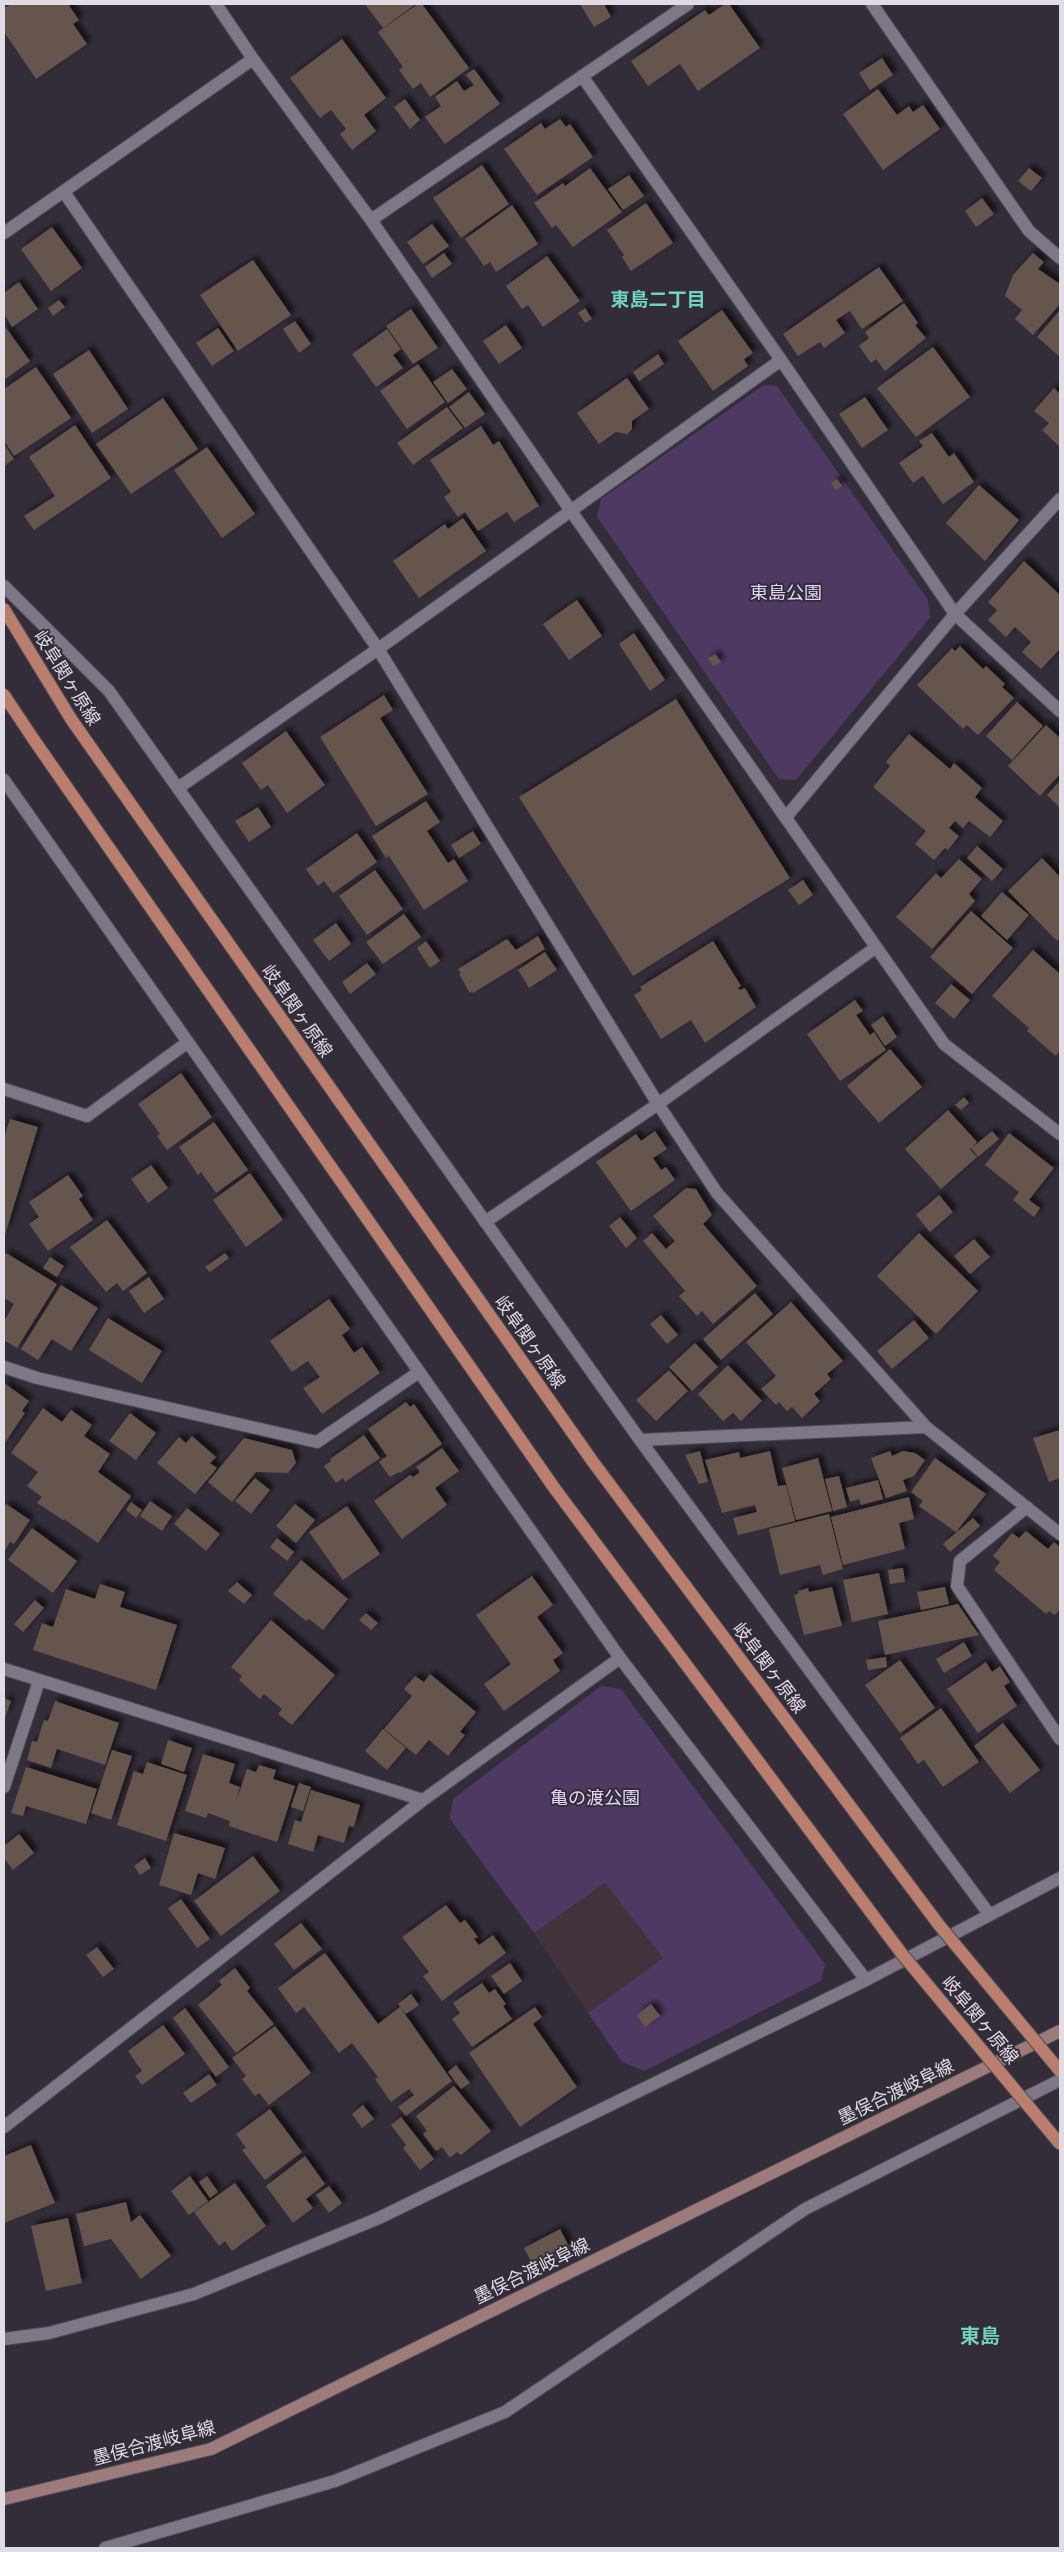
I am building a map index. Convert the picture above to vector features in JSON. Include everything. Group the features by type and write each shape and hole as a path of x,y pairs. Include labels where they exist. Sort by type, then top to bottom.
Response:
{"main road":[{"name":"岐阜関ヶ原線","path":"4,610 71,719 593,1462 940,1925 1060,2071"},
{"name":"岐阜関ヶ原線","path":"4,695 555,1490 902,1954 1060,2144"},
{"name":"墨俣合渡岐阜線","path":"4,2500 211,2449 1060,2030"}],"street":[{"path":"216,4 253,59 371,220 571,511 787,816 875,948 944,1044 1060,1134"},
{"path":"371,220 688,4"},
{"path":"872,4 1029,231 1060,258"},
{"path":"4,233 253,59"},
{"path":"582,76 781,360 955,614 1060,710"},
{"path":"64,192 378,649 658,1104 717,1193 926,1426 1060,1534"},
{"path":"178,788 378,649 781,360"},
{"path":"787,816 955,614 1060,498"},
{"path":"4,586 109,691 640,1440 989,1914"},
{"path":"4,780 620,1658 866,1980"},
{"path":"485,1222 658,1104 875,948"},
{"path":"4,1089 88,1116 188,1042"},
{"path":"4,1367 36,1378 317,1442 419,1372"},
{"path":"640,1440 926,1426"},
{"path":"1027,1507 960,1561 957,1586 1060,1739"},
{"path":"4,2127 423,1800 620,1658"},
{"path":"4,1669 423,1800"},
{"path":"4,1787 39,1681"},
{"path":"4,2339 49,2333 194,2294 379,2218 866,1980 1060,1878"},
{"path":"105,2548 335,2481 505,2412 804,2209 1060,2080"}],"shaded area":[{"path":"605,1883 663,1958 588,2013 534,1933"}],"green space":[{"name":"東島公園","path":"764,385 777,386 928,600 930,618 796,780 779,779 597,517 601,499"},
{"name":"亀の渡公園","path":"601,1686 621,1689 825,1964 821,1981 644,2071 622,2062 588,2013 663,1958 605,1883 534,1933 450,1819 453,1799"}],"building":[{"path":"11,4 68,4 79,20 73,24 87,44 36,79 4,32 4,8"},
{"path":"365,4 416,4 383,28"},
{"path":"418,4 422,4 469,68 430,97 421,83 413,89 399,70 403,67 378,32"},
{"path":"580,4 604,4 611,17 594,27"},
{"path":"725,4 729,4 760,48 698,91 680,64 648,86 631,61 705,10 709,15"},
{"path":"342,39 386,98 364,115 376,131 352,150 340,134 346,129 331,110 320,118 290,78"},
{"path":"882,58 893,75 870,90 859,73"},
{"path":"474,69 500,104 445,144 425,117 441,106 435,97 457,81 464,91 474,85 466,75"},
{"path":"878,89 897,115 909,106 913,112 923,105 940,129 883,170 843,114"},
{"path":"405,99 420,120 410,129 394,107"},
{"path":"560,119 566,127 570,124 593,157 537,195 504,149 541,123 545,129"},
{"path":"482,165 509,204 461,238 433,198"},
{"path":"590,168 622,212 573,247 556,225 552,228 534,203 563,183 565,186"},
{"path":"1029,168 1042,178 1031,191 1018,181"},
{"path":"629,175 644,196 623,210 608,189"},
{"path":"982,198 994,214 976,227 965,211"},
{"path":"646,203 673,243 631,271 622,257 624,255 607,230"},
{"path":"512,205 538,244 496,272 490,262 484,266 465,239"},
{"path":"432,224 449,246 423,264 407,242"},
{"path":"52,227 82,268 51,291 21,249"},
{"path":"444,253 452,264 432,278 425,267"},
{"path":"1033,253 1044,262 1038,269 1060,284 1060,304 1033,335 1015,319 1022,310 1005,296 1013,275"},
{"path":"547,256 580,301 543,327 528,305 522,309 506,286"},
{"path":"253,260 291,315 238,351 200,295"},
{"path":"879,267 903,301 862,329 850,311 836,320 845,333 824,348 820,342 798,356 783,334"},
{"path":"19,282 38,309 12,327 4,314 4,293"},
{"path":"59,300 65,307 53,316 48,308"},
{"path":"904,303 918,323 915,325 926,338 885,371 876,359 871,363 859,346 869,338 865,332"},
{"path":"585,308 592,319 585,323 578,313"},
{"path":"411,309 438,348 413,364 386,326"},
{"path":"722,310 753,353 744,359 748,366 713,391 678,341"},
{"path":"1060,310 1060,357 1037,337"},
{"path":"295,321 311,344 299,353 283,329"},
{"path":"4,325 30,361 4,380"},
{"path":"506,325 522,348 499,364 483,341"},
{"path":"218,328 234,351 212,366 196,343"},
{"path":"387,329 401,349 393,355 403,368 376,387 352,354"},
{"path":"933,347 970,397 916,437 877,388"},
{"path":"89,350 128,409 92,433 53,374"},
{"path":"658,354 664,364 639,381 633,372"},
{"path":"418,364 445,402 407,429 380,391"},
{"path":"36,367 71,418 14,456 4,441 4,389"},
{"path":"452,369 467,389 448,403 433,382"},
{"path":"627,378 649,409 632,421 632,429 627,434 616,432 599,444 577,413"},
{"path":"1054,388 1060,394 1060,447 1042,430 1049,423 1034,411"},
{"path":"469,392 485,414 465,428 449,407"},
{"path":"865,397 888,430 862,448 839,414"},
{"path":"163,398 198,449 131,494 96,444"},
{"path":"447,407 463,428 413,465 397,443"},
{"path":"75,425 111,478 34,530 24,516 55,496 29,457"},
{"path":"481,426 493,445 499,441 539,506 514,522 507,512 478,531 465,512 458,517 444,497 451,492 430,460"},
{"path":"932,433 949,457 954,453 974,482 943,504 923,476 913,483 899,463 923,446 919,441"},
{"path":"4,444 14,459 4,466"},
{"path":"207,447 255,514 222,538 174,470"},
{"path":"837,479 842,486 836,490 831,483"},
{"path":"979,485 1019,520 985,561 946,523"},
{"path":"463,518 486,551 419,598 393,561 445,524 448,529"},
{"path":"1024,561 1060,595 1060,649 1041,669 1022,652 1031,642 1015,627 1006,637 988,620 997,610 988,602"},
{"path":"577,600 602,636 569,660 543,624"},
{"path":"634,633 665,680 650,691 619,644"},
{"path":"960,646 983,669 986,666 1005,684 1002,687 1014,698 978,735 967,725 963,729 917,685 952,648 955,651"},
{"path":"715,654 721,662 714,666 708,659"},
{"path":"384,695 393,710 380,718 428,794 376,826 320,737"},
{"path":"676,699 790,878 633,976 519,797"},
{"path":"1017,702 1043,726 1012,760 986,736"},
{"path":"1046,725 1060,738 1060,774 1040,796 1008,766"},
{"path":"286,731 325,785 287,813 268,785 261,790 242,763"},
{"path":"909,734 950,769 954,763 982,788 975,797 1003,821 990,837 969,821 963,828 955,821 949,828 959,836 948,850 945,848 934,860 915,844 926,831 873,787 890,766 886,762"},
{"path":"1060,781 1060,808 1047,795"},
{"path":"426,801 440,822 427,831 448,863 454,859 468,881 424,910 389,856 386,858 372,836"},
{"path":"258,807 271,827 249,842 235,821"},
{"path":"473,831 481,844 459,858 451,845"},
{"path":"357,833 377,862 333,893 324,881 318,886 306,869"},
{"path":"977,846 1003,869 992,881 967,858"},
{"path":"1042,858 1060,877 1060,938 1057,941 1008,891"},
{"path":"959,859 982,879 969,894 975,901 932,949 896,917 936,873 941,878"},
{"path":"375,870 403,909 367,935 339,896"},
{"path":"803,880 813,895 799,905 788,890"},
{"path":"1002,892 1029,915 1007,940 981,916"},
{"path":"971,911 1013,948 972,994 930,957"},
{"path":"404,914 421,937 383,964 366,942"},
{"path":"336,923 351,944 329,961 313,940"},
{"path":"538,936 545,949 473,993 472,991 470,993 458,969 507,939 516,950"},
{"path":"426,941 440,961 430,968 417,948"},
{"path":"713,941 741,986 738,988 739,990 745,988 756,1007 705,1043 691,1020 661,1039 634,995 642,990 640,987"},
{"path":"1033,950 1060,974 1060,1051 1056,1056 1027,1031 1029,1028 992,996"},
{"path":"545,952 557,970 529,988 518,970"},
{"path":"367,963 376,974 350,994 342,982"},
{"path":"951,984 970,1000 954,1019 935,1003"},
{"path":"855,1000 863,1011 856,1015 870,1035 874,1032 886,1050 840,1081 807,1034"},
{"path":"883,1016 897,1037 885,1046 871,1025"},
{"path":"890,1049 922,1087 879,1123 847,1086"},
{"path":"181,1073 212,1117 167,1150 157,1136 160,1134 138,1104"},
{"path":"964,1097 969,1103 961,1110 955,1105"},
{"path":"948,1110 977,1142 973,1147 992,1131 999,1139 978,1157 971,1148 977,1157 941,1189 905,1149"},
{"path":"10,1119 38,1127 4,1238 4,1138"},
{"path":"214,1122 248,1170 216,1193 201,1172 198,1175 179,1147"},
{"path":"655,1131 667,1149 653,1158 661,1170 666,1167 675,1180 631,1211 596,1162 636,1134 641,1141"},
{"path":"1009,1133 1054,1168 1029,1200 1040,1208 1034,1217 1013,1200 1019,1192 985,1165"},
{"path":"151,1165 168,1188 148,1203 131,1179"},
{"path":"250,1173 283,1220 246,1247 213,1200"},
{"path":"68,1175 83,1196 79,1199 93,1220 48,1251 29,1224 39,1217 29,1202"},
{"path":"686,1188 696,1189 712,1215 703,1224 757,1286 713,1324 702,1311 697,1316 679,1296 685,1291 643,1241 652,1233 666,1249 675,1241 653,1216"},
{"path":"939,1195 953,1212 930,1232 916,1215"},
{"path":"620,1217 637,1238 626,1248 609,1226"},
{"path":"107,1220 147,1273 123,1291 117,1283 106,1292 70,1247"},
{"path":"919,1233 978,1291 936,1334 877,1276"},
{"path":"974,1239 990,1257 970,1274 954,1256"},
{"path":"6,1253 57,1284 17,1348 4,1340 4,1321 14,1304 4,1298 4,1256"},
{"path":"225,1253 229,1258 210,1272 205,1267"},
{"path":"50,1257 64,1266 57,1277 43,1268"},
{"path":"149,1277 164,1299 144,1313 129,1291"},
{"path":"61,1285 98,1308 71,1351 52,1339 38,1360 21,1349"},
{"path":"755,1293 773,1314 721,1360 703,1339"},
{"path":"329,1299 350,1329 342,1335 354,1353 362,1347 380,1373 322,1414 303,1388 320,1377 308,1361 292,1372 270,1341"},
{"path":"791,1302 843,1361 827,1374 831,1379 814,1394 820,1401 802,1418 792,1407 787,1411 779,1402 776,1405 761,1389 776,1376 746,1342"},
{"path":"661,1315 678,1335 667,1344 650,1324"},
{"path":"108,1318 162,1351 142,1383 89,1350"},
{"path":"914,1320 929,1338 892,1369 877,1351"},
{"path":"695,1343 718,1367 692,1391 669,1367"},
{"path":"728,1365 762,1401 741,1421 733,1413 723,1421 698,1394"},
{"path":"669,1370 688,1391 656,1421 636,1400"},
{"path":"4,1383 29,1401 22,1411 25,1413 4,1444"},
{"path":"406,1402 410,1407 414,1404 442,1444 400,1473 390,1477 379,1462 387,1456 368,1429"},
{"path":"43,1408 62,1422 71,1410 92,1425 84,1436 110,1454 98,1472 131,1496 98,1543 37,1503 42,1497 27,1486 38,1472 11,1453"},
{"path":"130,1413 156,1433 136,1460 109,1441"},
{"path":"1060,1430 1060,1478 1049,1482 1033,1438"},
{"path":"364,1435 380,1458 345,1482 343,1478 336,1483 324,1466 331,1461 330,1459"},
{"path":"192,1436 216,1457 210,1463 217,1468 195,1494 157,1463 179,1437 186,1443"},
{"path":"244,1438 292,1450 296,1463 288,1473 256,1472 232,1502 208,1482"},
{"path":"442,1448 459,1471 435,1488 447,1505 402,1539 374,1501 410,1475 413,1477 420,1472 416,1467"},
{"path":"700,1451 708,1482 699,1484 685,1455"},
{"path":"770,1451 778,1486 786,1485 795,1521 738,1535 733,1518 757,1512 755,1505 722,1513 705,1460 739,1452 740,1458"},
{"path":"890,1451 892,1456 903,1451 915,1453 925,1460 914,1476 903,1480 907,1491 886,1498 871,1458"},
{"path":"818,1458 832,1511 796,1520 782,1468"},
{"path":"935,1458 986,1494 956,1532 919,1506 923,1501 911,1492"},
{"path":"839,1476 847,1507 833,1511 825,1479"},
{"path":"255,1478 270,1490 251,1514 235,1501"},
{"path":"878,1480 883,1499 861,1505 859,1499 850,1502 846,1488"},
{"path":"909,1497 914,1519 899,1523 905,1549 843,1565 831,1517"},
{"path":"150,1501 172,1516 162,1531 140,1516"},
{"path":"131,1502 142,1510 136,1518 126,1510"},
{"path":"6,1504 30,1520 14,1544 10,1542 4,1552 4,1508"},
{"path":"295,1504 315,1520 296,1543 276,1526"},
{"path":"347,1506 380,1554 343,1580 309,1532"},
{"path":"187,1508 220,1534 206,1551 174,1524"},
{"path":"829,1514 843,1569 823,1575 820,1565 780,1575 769,1529"},
{"path":"973,1518 980,1526 950,1552 943,1544"},
{"path":"32,1528 77,1561 53,1593 8,1560"},
{"path":"1026,1531 1048,1549 1054,1542 1060,1547 1060,1609 1055,1615 1049,1611 1046,1614 994,1570 1000,1562 993,1556 1012,1533 1019,1538"},
{"path":"277,1538 294,1552 287,1561 270,1547"},
{"path":"301,1560 348,1599 323,1630 309,1619 306,1621 273,1594"},
{"path":"903,1568 905,1582 890,1584 888,1570"},
{"path":"879,1573 888,1614 852,1622 843,1580"},
{"path":"532,1576 553,1605 537,1617 563,1653 553,1660 560,1671 504,1711 484,1684 511,1664 476,1615"},
{"path":"237,1582 252,1595 244,1604 228,1591"},
{"path":"100,1584 125,1592 120,1607 177,1625 156,1690 33,1650 42,1623 53,1627 66,1589 95,1599"},
{"path":"832,1587 842,1626 804,1635 794,1595 798,1594 798,1591 808,1588 809,1592"},
{"path":"945,1587 949,1604 921,1610 917,1592"},
{"path":"35,1600 44,1608 23,1632 14,1624"},
{"path":"958,1604 979,1635 885,1655 878,1621"},
{"path":"366,1613 378,1623 371,1630 359,1620"},
{"path":"271,1620 335,1675 292,1725 278,1714 282,1709 264,1694 260,1699 239,1680 242,1676 231,1667"},
{"path":"964,1642 972,1656 944,1673 936,1659"},
{"path":"886,1657 887,1667 868,1670 866,1660"},
{"path":"900,1660 935,1708 900,1733 865,1685"},
{"path":"986,1662 992,1672 1000,1666 1010,1682 1004,1686 1017,1706 978,1733 947,1689"},
{"path":"430,1674 476,1712 460,1732 465,1735 448,1756 429,1740 416,1755 384,1729 412,1696 404,1689 415,1676 424,1682"},
{"path":"4,1698 11,1701 4,1721"},
{"path":"55,1701 119,1723 105,1765 57,1749 51,1768 27,1760 32,1741 37,1742 44,1720 48,1721"},
{"path":"941,1708 979,1762 943,1787 924,1760 918,1764 900,1738"},
{"path":"1003,1723 1040,1770 1010,1793 974,1746"},
{"path":"383,1729 406,1748 387,1770 365,1751"},
{"path":"168,1740 192,1748 184,1772 161,1764"},
{"path":"112,1750 132,1756 111,1820 91,1813"},
{"path":"203,1754 235,1764 229,1783 240,1787 236,1802 247,1769 256,1772 259,1765 276,1770 273,1779 295,1786 277,1842 229,1826 230,1821 208,1813 206,1818 185,1811"},
{"path":"147,1762 187,1775 166,1841 117,1825 134,1771 143,1774"},
{"path":"26,1767 97,1789 86,1824 26,1806 23,1816 11,1813"},
{"path":"299,1783 311,1787 303,1811 291,1807"},
{"path":"311,1790 360,1805 354,1827 349,1826 344,1843 318,1835 313,1852 288,1844 295,1820 301,1822"},
{"path":"174,1833 225,1848 215,1879 198,1873 191,1895 159,1885"},
{"path":"19,1834 34,1853 13,1870 4,1858 4,1846"},
{"path":"253,1856 280,1891 221,1936 194,1901"},
{"path":"145,1858 151,1868 140,1875 134,1866"},
{"path":"181,1899 210,1939 197,1948 168,1908"},
{"path":"446,1905 460,1923 465,1920 478,1937 474,1939 479,1945 493,1935 506,1953 442,2001 423,1976 429,1972 402,1937"},
{"path":"301,1923 322,1949 294,1970 274,1944"},
{"path":"97,1947 114,1969 103,1977 86,1955"},
{"path":"325,1953 378,2024 400,2007 452,2081 406,2116 398,2107 414,2095 409,2089 391,2102 375,2079 378,2077 352,2043 339,2053 304,2007 296,2013 278,1988"},
{"path":"510,1963 522,1981 504,1994 491,1976"},
{"path":"235,1968 250,1988 247,1991 274,2024 236,2053 198,2005 222,1985 219,1981"},
{"path":"482,1983 489,1993 495,1989 506,2004 503,2006 512,2019 472,2047 452,2019 460,2013 453,2003"},
{"path":"411,1994 419,2005 406,2014 398,2004"},
{"path":"651,2004 660,2016 645,2027 637,2015"},
{"path":"535,2007 542,2017 533,2024 577,2087 520,2127 469,2053"},
{"path":"185,2008 229,2067 216,2077 173,2018"},
{"path":"163,2025 185,2054 142,2085 135,2076 142,2071 128,2051"},
{"path":"275,2026 311,2073 269,2105 259,2093 255,2096 242,2079 246,2076 232,2058"},
{"path":"456,2065 470,2083 461,2089 448,2072"},
{"path":"209,2074 217,2085 191,2103 183,2093"},
{"path":"454,2086 491,2131 461,2155 457,2152 450,2158 442,2147 436,2151 423,2134 427,2131 416,2116"},
{"path":"363,2105 374,2119 362,2128 352,2114"},
{"path":"270,2109 302,2152 265,2180 242,2150 246,2148 236,2134"},
{"path":"401,2117 434,2159 420,2170 403,2148 406,2145 391,2125"},
{"path":"31,2145 55,2203 4,2223 4,2156"},
{"path":"305,2156 325,2184 306,2199 313,2208 293,2223 266,2186"},
{"path":"190,2176 208,2201 189,2215 171,2191"},
{"path":"207,2176 218,2192 210,2198 199,2182"},
{"path":"235,2183 266,2226 232,2251 225,2241 219,2246 194,2212"},
{"path":"329,2186 342,2203 329,2213 316,2195"},
{"path":"126,2202 131,2222 140,2215 171,2256 141,2279 111,2239 84,2246 76,2214"},
{"path":"68,2218 82,2283 46,2291 31,2226"},
{"path":"560,2229 572,2252 535,2269 524,2248"}],"district":[{"name":"東島二丁目","path":"658,299"},
{"name":"東島","path":"980,2336"}]}
